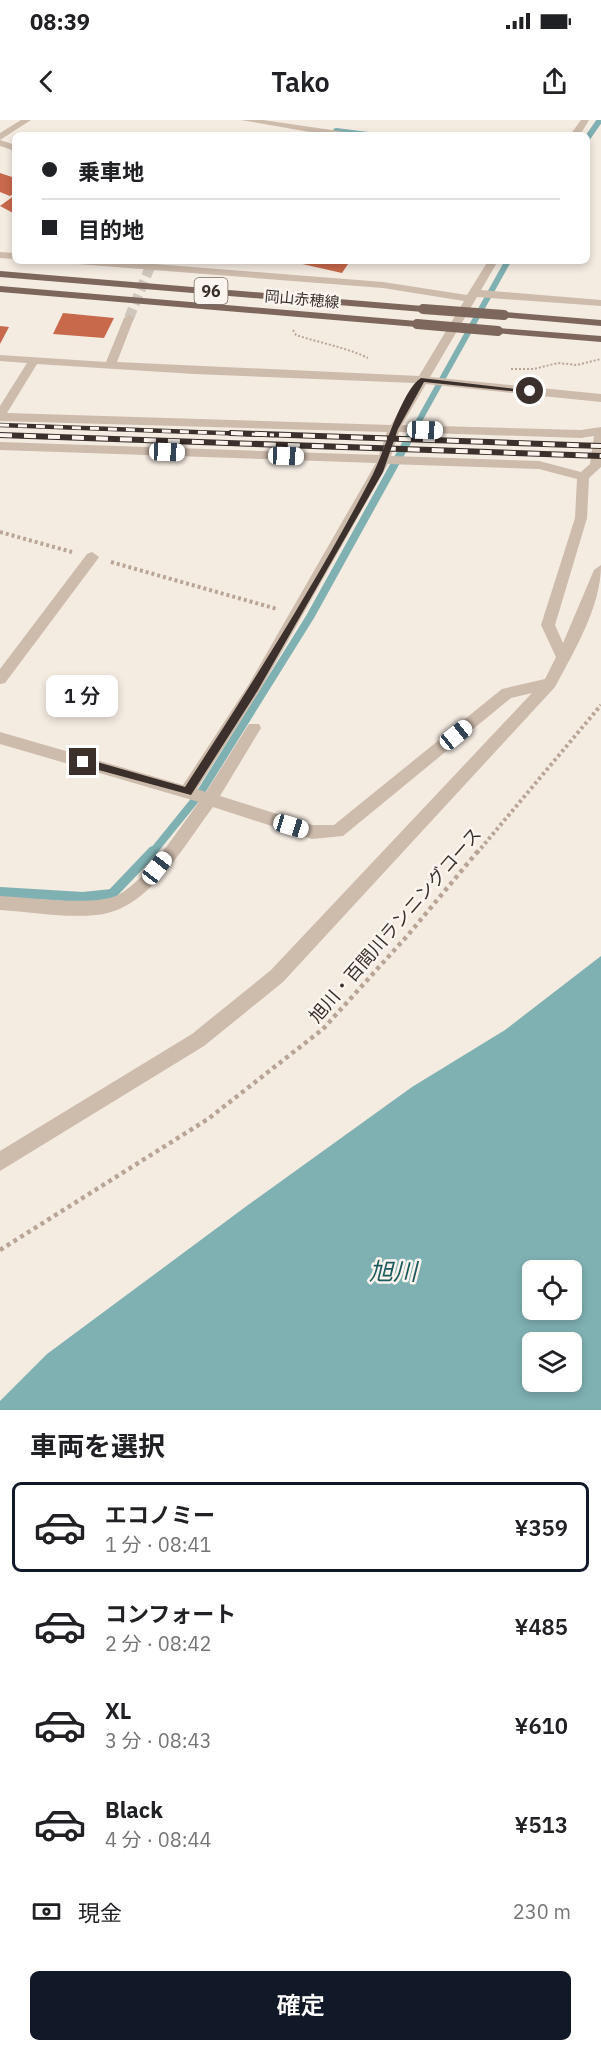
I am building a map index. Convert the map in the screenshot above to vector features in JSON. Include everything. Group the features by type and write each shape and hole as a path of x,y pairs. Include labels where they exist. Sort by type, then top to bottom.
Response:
{"main road":[{"name":"岡山赤穂線","path":"0,274 601,323"},
{"name":"岡山赤穂線","path":"0,289 601,339"}],"street":[{"path":"0,137 27,120"},
{"path":"245,120 325,132"},
{"path":"115,264 383,285 474,295 601,303"},
{"path":"0,903 97,908 123,901 144,885 198,796 239,713 386,460 400,429 491,264"},
{"path":"110,366 129,318"},
{"path":"0,358 110,366 427,380 601,398"},
{"path":"33,362 0,416 581,434 601,431 596,465 583,477 581,519 548,625 563,657"},
{"path":"0,446 539,465 583,477"},
{"path":"0,679 92,557"},
{"path":"0,1162 198,1040 276,976 549,683 563,657 601,570"},
{"path":"0,738 312,832 337,831 507,693 549,683"},
{"path":"198,796 254,728"}],"path":[{"path":"306,336 369,358"},
{"path":"517,368 534,369 558,363 578,365 601,359"},
{"path":"0,532 141,569 210,592 297,614"},
{"name":"旭川・百間川ランニングコース","path":"0,1250 208,1119 323,1029 408,936 601,705"}],"water":[{"name":"旭川","path":"601,956 601,1410 0,1410 0,1401 47,1354 412,1087 505,1030"}],"building":[{"path":"0,173 12,177 12,195 0,192"},
{"path":"12,197 12,212 0,206"},
{"path":"302,264 348,264 342,273"},
{"path":"63,313 114,318 104,338 53,334"},
{"path":"0,326 9,327 0,344"}],"waterway":[{"path":"590,134 600,120"},
{"path":"336,131 344,132"},
{"path":"411,435 506,264"},
{"path":"152,853 199,795 310,617 412,433"},
{"path":"0,892 83,897 112,894 153,851"}],"tunnel":[{"path":"129,318 150,267"}],"railway":[{"path":"0,425 274,435"},
{"path":"231,433 601,446"},
{"path":"0,435 601,456"}],"route":[{"path":"83,762 188,792 254,688 379,472 381,459 394,429 421,380 530,391"}]}
